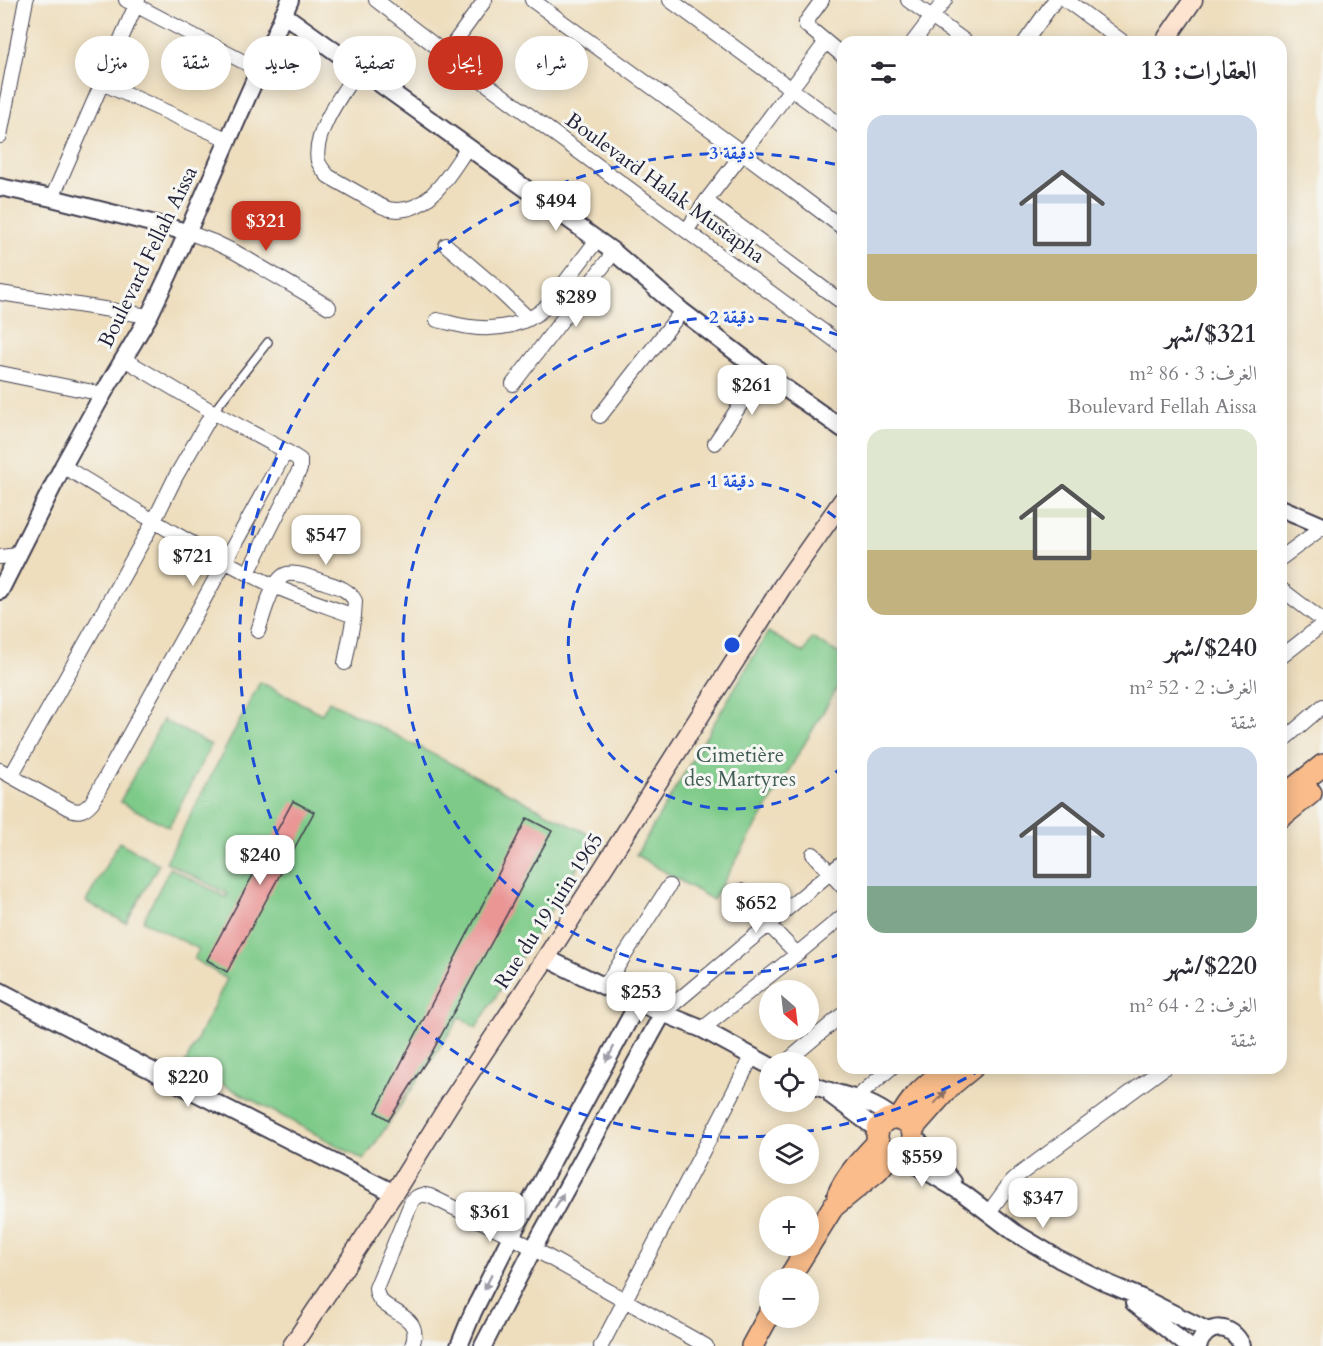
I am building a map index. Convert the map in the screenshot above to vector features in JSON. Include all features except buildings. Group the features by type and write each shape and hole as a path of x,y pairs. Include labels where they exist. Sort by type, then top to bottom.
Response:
{"main road":[{"path":"1168,36 1193,0"},
{"name":"Rue du 19 juin 1965","path":"298,1342 782,588 837,509"},
{"path":"1287,793 1323,765"},
{"path":"1287,812 1323,783"},
{"path":"895,1135 907,1106 917,1093 940,1074"},
{"path":"795,1268 833,1207 841,1186 861,1160 895,1135 965,1074"},
{"path":"752,1346 762,1328"}],"street":[{"path":"0,136 26,0"},
{"name":"Boulevard Halak Mustapha","path":"376,0 428,40"},
{"path":"459,36 485,0"},
{"path":"532,0 837,224"},
{"path":"670,0 690,5 792,89 837,123"},
{"path":"822,0 806,24 808,29 837,51"},
{"path":"908,0 958,36"},
{"path":"918,36 945,0"},
{"path":"1030,36 1055,0"},
{"path":"1066,0 1115,36"},
{"path":"120,36 133,2 243,61"},
{"path":"287,7 333,46"},
{"name":"Boulevard Fellah Aissa","path":"274,36 287,7"},
{"path":"687,230 706,201 826,42"},
{"path":"52,198 99,90"},
{"path":"118,90 229,140"},
{"name":"Boulevard Fellah Aissa","path":"0,591 63,466 149,316 250,90"},
{"path":"345,90 322,129 317,152 318,162 328,176 379,205 390,209 406,209 420,204 436,191 468,147"},
{"path":"389,90 614,252 682,311 762,372 837,425"},
{"name":"Boulevard Halak Mustapha","path":"495,90 837,342"},
{"path":"0,187 187,232 235,252 329,307"},
{"path":"706,201 837,299"},
{"path":"437,320 470,327 488,328 507,326 529,319 547,306 597,240"},
{"path":"446,245 529,319"},
{"path":"513,384 614,252"},
{"path":"0,293 149,316"},
{"path":"600,416 682,311"},
{"path":"124,359 300,460 300,469 248,573"},
{"path":"715,443 762,372"},
{"path":"0,373 103,394"},
{"path":"213,412 176,476 154,521 5,773 68,808 76,812 81,811 92,802 286,451"},
{"path":"63,466 154,521 248,573 274,586 354,616"},
{"path":"1287,511 1323,526 1287,553"},
{"path":"0,557 19,555"},
{"path":"258,631 274,586 286,574 299,574 332,585 346,591 355,601 345,663"},
{"path":"1287,594 1323,623 1287,652"},
{"path":"1287,737 1323,706"},
{"path":"813,854 837,881"},
{"path":"483,1346 533,1249 663,1014 837,867"},
{"path":"604,986 669,886"},
{"path":"741,891 797,954"},
{"path":"702,1029 837,921"},
{"path":"546,958 638,1003 702,1029 759,1060"},
{"path":"0,991 394,1193"},
{"path":"459,1346 473,1312 511,1236 638,1003"},
{"path":"798,1052 837,1019"},
{"path":"601,1346 752,1057"},
{"path":"856,1098 884,1074"},
{"path":"989,1212 1017,1171 1155,1074"},
{"path":"819,1088 877,1106 895,1135 964,1194"},
{"path":"819,1089 895,1135 964,1194 1023,1238 1059,1259 1208,1331"},
{"path":"412,1346 415,1329 410,1321 382,1302 376,1292 379,1278 412,1201 423,1194 511,1236 706,1346"},
{"path":"1109,1284 1188,1346"},
{"path":"1198,1346 1208,1331 1224,1328 1238,1338 1242,1346"}],"lane":[{"path":"213,412 268,342"}],"green space":[{"name":"Cimetière des Martyres","path":"768,632 804,653 812,638 837,653 837,688 713,900 636,855"},
{"path":"260,682 322,714 329,701 596,838 476,1028 460,1017 364,1160 185,1064 227,979 194,959 199,949 143,921 170,868 226,897 228,894 166,862"},
{"path":"163,720 211,745 169,827 120,802"},
{"path":"119,842 159,864 126,923 86,902"}]}
